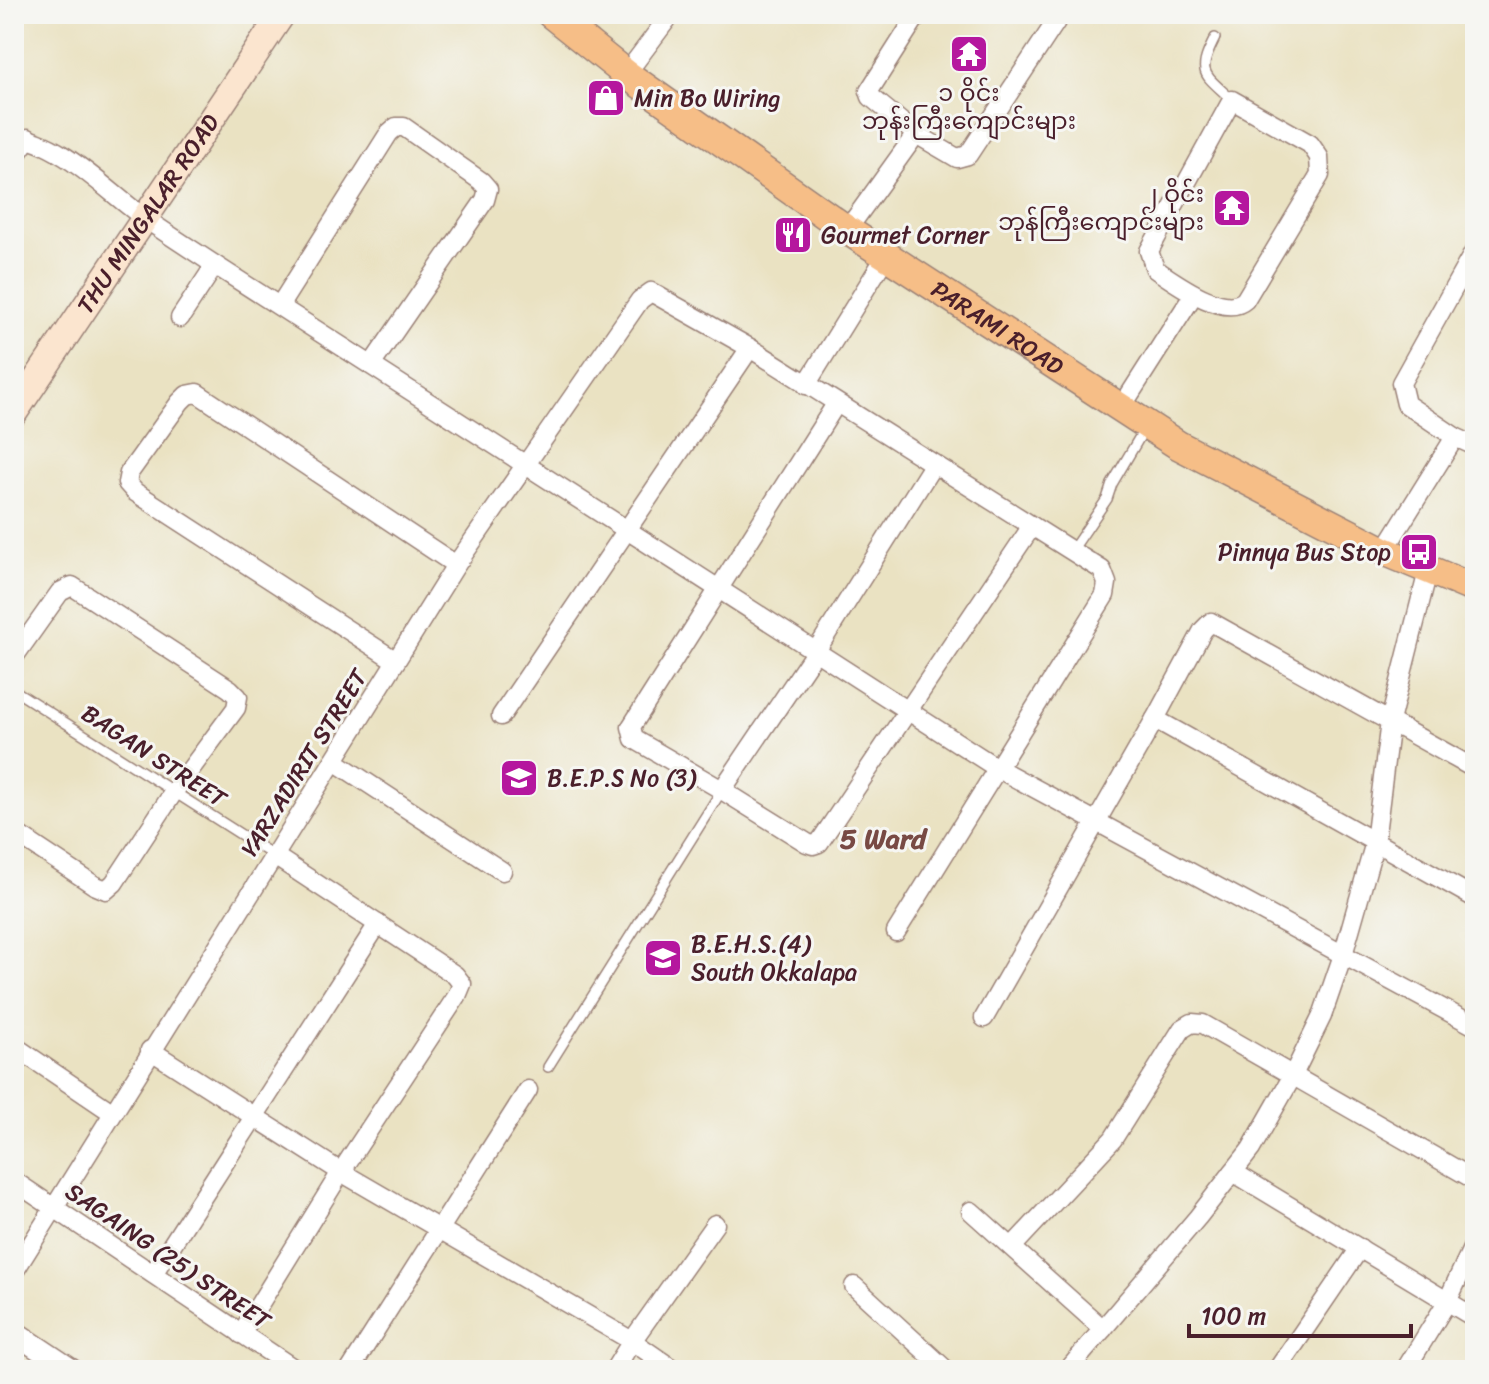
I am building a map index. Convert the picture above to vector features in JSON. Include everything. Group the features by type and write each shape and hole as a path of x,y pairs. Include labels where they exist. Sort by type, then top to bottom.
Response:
{"main road":[{"name":"THU MINGALAR ROAD","path":"14,413 282,14"},
{"name":"PARAMI ROAD","path":"551,14 626,74 847,230 1178,445 1384,551 1475,589"}],"street":[{"path":"626,74 671,14"},
{"path":"918,14 869,91 871,97 916,134 957,158 968,155 1061,14"},
{"path":"1232,100 1310,144 1319,157 1320,175 1245,300 1239,306 1231,307 1194,294 1155,269 1149,251 1232,100"},
{"path":"280,305 389,133 396,127 404,127 488,189 485,200 372,364"},
{"path":"847,230 916,134"},
{"path":"14,158 21,138 59,153 144,218 215,265 997,768 1475,1026"},
{"path":"1475,250 1401,383 1406,404 1455,437 1475,446"},
{"path":"806,385 886,256"},
{"path":"180,318 215,265"},
{"name":"YARZADIRIT STREET","path":"14,1272 456,565 640,300 651,292 750,348"},
{"path":"1121,408 1194,294"},
{"path":"501,716 750,348 1102,570 1107,583 1105,595 896,932"},
{"path":"396,661 135,492 127,483 129,473 180,402 187,395 197,393 456,565"},
{"path":"836,404 631,727 634,739 813,845 819,843 1032,526"},
{"path":"1384,551 1455,437"},
{"path":"722,790 816,651 933,465"},
{"path":"1068,1370 1251,1149 1322,1016 1375,842 1390,721 1428,571"},
{"path":"14,657 60,592 72,586 238,697 236,708 173,793 114,883 106,890 14,832"},
{"path":"984,1018 1203,630 1211,622 1475,769"},
{"path":"1155,719 1475,898"},
{"path":"334,761 502,871"},
{"path":"241,1334 462,984 455,975 273,855"},
{"path":"153,1274 378,924"},
{"path":"1012,1247 1113,1139 1182,1029 1192,1023 1203,1024 1475,1180"},
{"path":"14,1046 113,1113"},
{"path":"150,1050 341,1172 632,1341 674,1370"},
{"path":"350,1370 528,1090"},
{"path":"1233,1172 1475,1318"},
{"name":"SAGAING (25) STREET","path":"14,1181 296,1370"},
{"path":"971,1211 1103,1329"},
{"path":"614,1370 715,1224"},
{"path":"1405,1370 1447,1302 1475,1242"},
{"path":"1277,1370 1360,1248"},
{"path":"854,1286 946,1370"},
{"path":"14,1332 71,1370"}],"lane":[{"path":"1215,38 1203,61 1203,68 1207,76 1232,100"},
{"path":"1071,552 1107,499 1112,484 1147,425"},
{"name":"BAGAN STREET","path":"14,690 273,855"},
{"path":"548,1067 722,790"}],"place":[{"name":"၁ ဝိုင်း ဘုန်းကြီးကျောင်းများ","path":"969,54"},
{"name":"Min Bo Wiring","path":"606,98"},
{"name":"၂ ဝိုင်း ဘုန်ကြီးကျောင်းများ","path":"1232,208"},
{"name":"Gourmet Corner","path":"793,235"},
{"name":"Pinnya Bus Stop","path":"1419,552"},
{"name":"B.E.P.S No (3)","path":"519,778"},
{"name":"B.E.H.S.(4) South Okkalapa","path":"663,958"}],"district":[{"name":"5 Ward","path":"883,838"}]}
